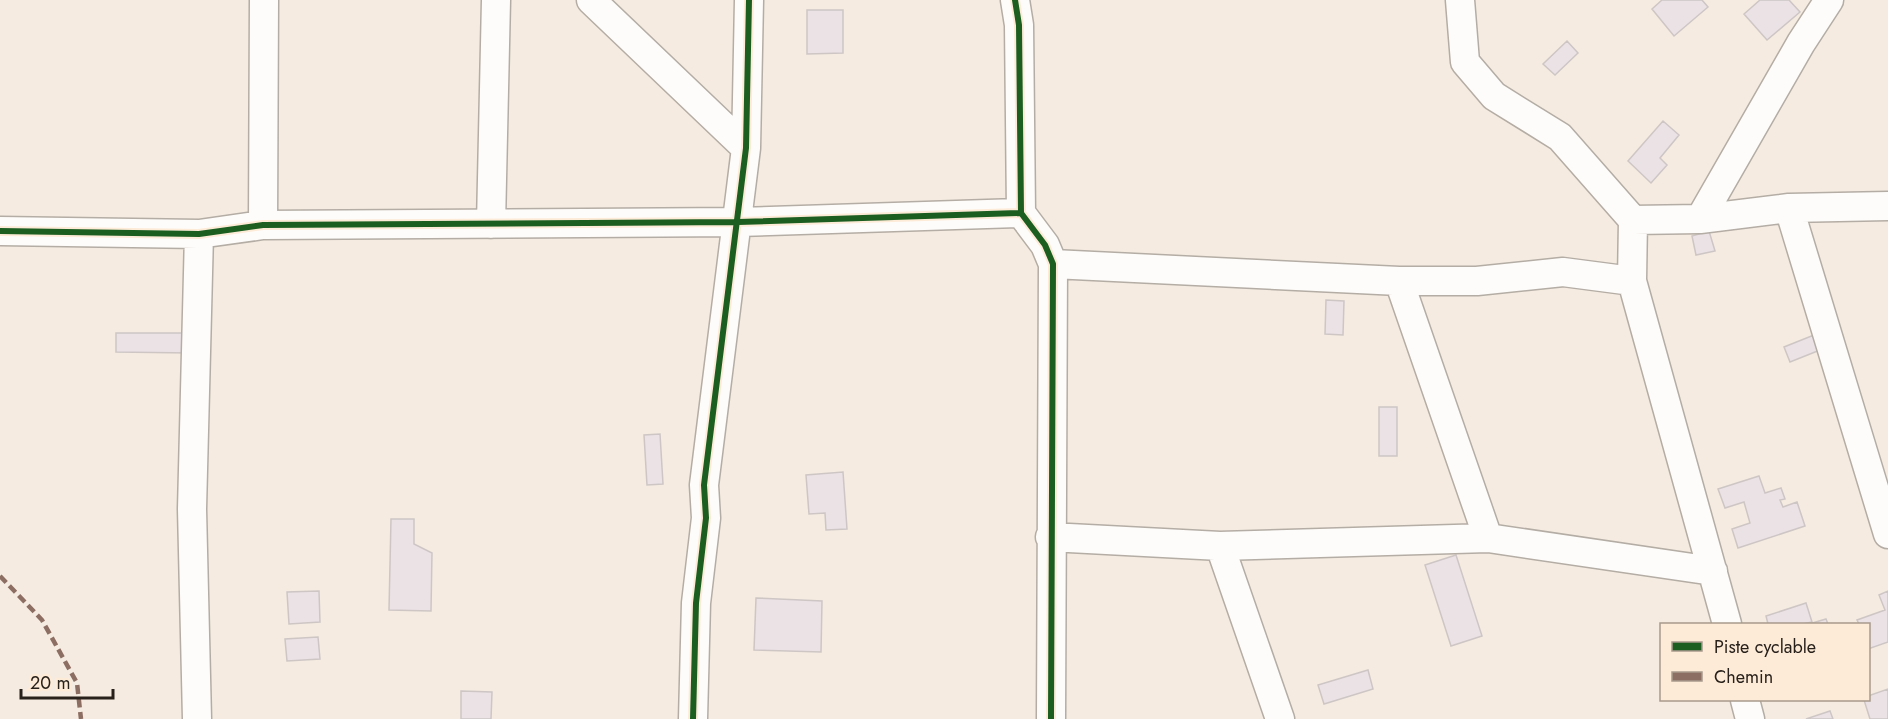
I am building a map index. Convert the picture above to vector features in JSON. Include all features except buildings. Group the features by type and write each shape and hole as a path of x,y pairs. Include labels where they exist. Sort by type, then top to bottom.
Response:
{"street":[{"path":"263,225 264,0"},
{"path":"491,224 496,0"},
{"path":"591,0 746,148"},
{"path":"693,719 696,603 706,518 704,484 746,148 749,0"},
{"path":"1016,0 1019,25 1021,213 1046,245 1053,264 1051,719"},
{"path":"1460,0 1465,62 1494,96 1560,137 1633,220 1632,281 1727,623"},
{"path":"1700,219 1801,43 1829,0"},
{"path":"1633,220 1700,219 1789,208 1888,206"},
{"path":"1789,208 1888,534"},
{"path":"0,231 199,234 263,225 738,222 1021,213"},
{"path":"197,719 192,509 199,234"},
{"path":"1053,264 1399,281 1477,281 1563,272 1632,281"},
{"path":"1399,281 1488,538"},
{"path":"1050,537 1220,546 1488,538 1713,571"},
{"path":"1220,546 1280,719"},
{"path":"1746,701 1750,719"}],"marked path":[{"path":"0,576 42,620 77,683 81,719"}],"cycle path":[{"path":"693,719 696,603 706,518 704,485 746,148 749,0"},
{"path":"1015,0 1019,25 1021,213 1045,245 1053,264 1051,719"},
{"path":"0,231 199,234 263,225 738,222 1021,213"}]}
